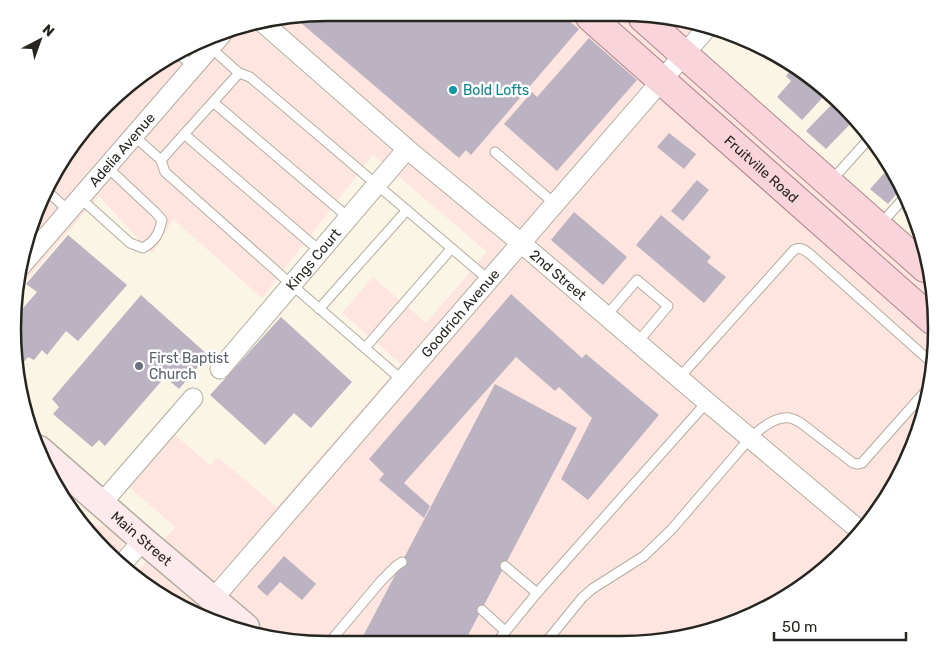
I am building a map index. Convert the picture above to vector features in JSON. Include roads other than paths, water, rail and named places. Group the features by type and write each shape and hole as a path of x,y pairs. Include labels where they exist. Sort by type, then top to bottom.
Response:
{"main road":[{"name":"Fruitville Road","path":"595,21 927,316"},
{"path":"648,23 921,264"}],"street":[{"name":"2nd Street","path":"267,27 407,149 521,243 855,527"},
{"name":"Goodrich Avenue","path":"213,599 703,33"},
{"name":"Adelia Avenue","path":"31,255 213,44"},
{"name":"Kings Court","path":"220,369 407,149"},
{"path":"102,503 193,398"},
{"name":"Main Street","path":"51,459 240,622"},
{"path":"126,560 143,540"}],"lane":[{"path":"217,43 238,73 250,77 489,280"},
{"path":"183,58 193,67"},
{"path":"160,160 238,73"},
{"path":"213,102 348,218"},
{"path":"184,134 320,252"},
{"path":"134,136 160,160 165,172 402,380"},
{"path":"829,183 865,142"},
{"path":"495,152 555,204"},
{"path":"53,194 74,204 130,244 143,248 152,243 160,229 162,220 107,167"},
{"path":"878,227 900,203"},
{"path":"319,309 406,210"},
{"path":"365,348 451,248"},
{"path":"679,378 797,248 801,248 811,255 926,358"},
{"path":"606,316 637,280 668,306 637,343"},
{"path":"551,636 582,598 592,589 644,556 672,529 758,431 774,421 792,418 801,422 853,463 862,463 919,398"},
{"path":"502,636 707,402"},
{"path":"335,636 380,582 402,562"},
{"path":"505,566 538,593"},
{"path":"482,610 505,632"}],"place":[{"name":"Bold Lofts","path":"453,90"},
{"name":"First Baptist Church","path":"139,366"}]}
